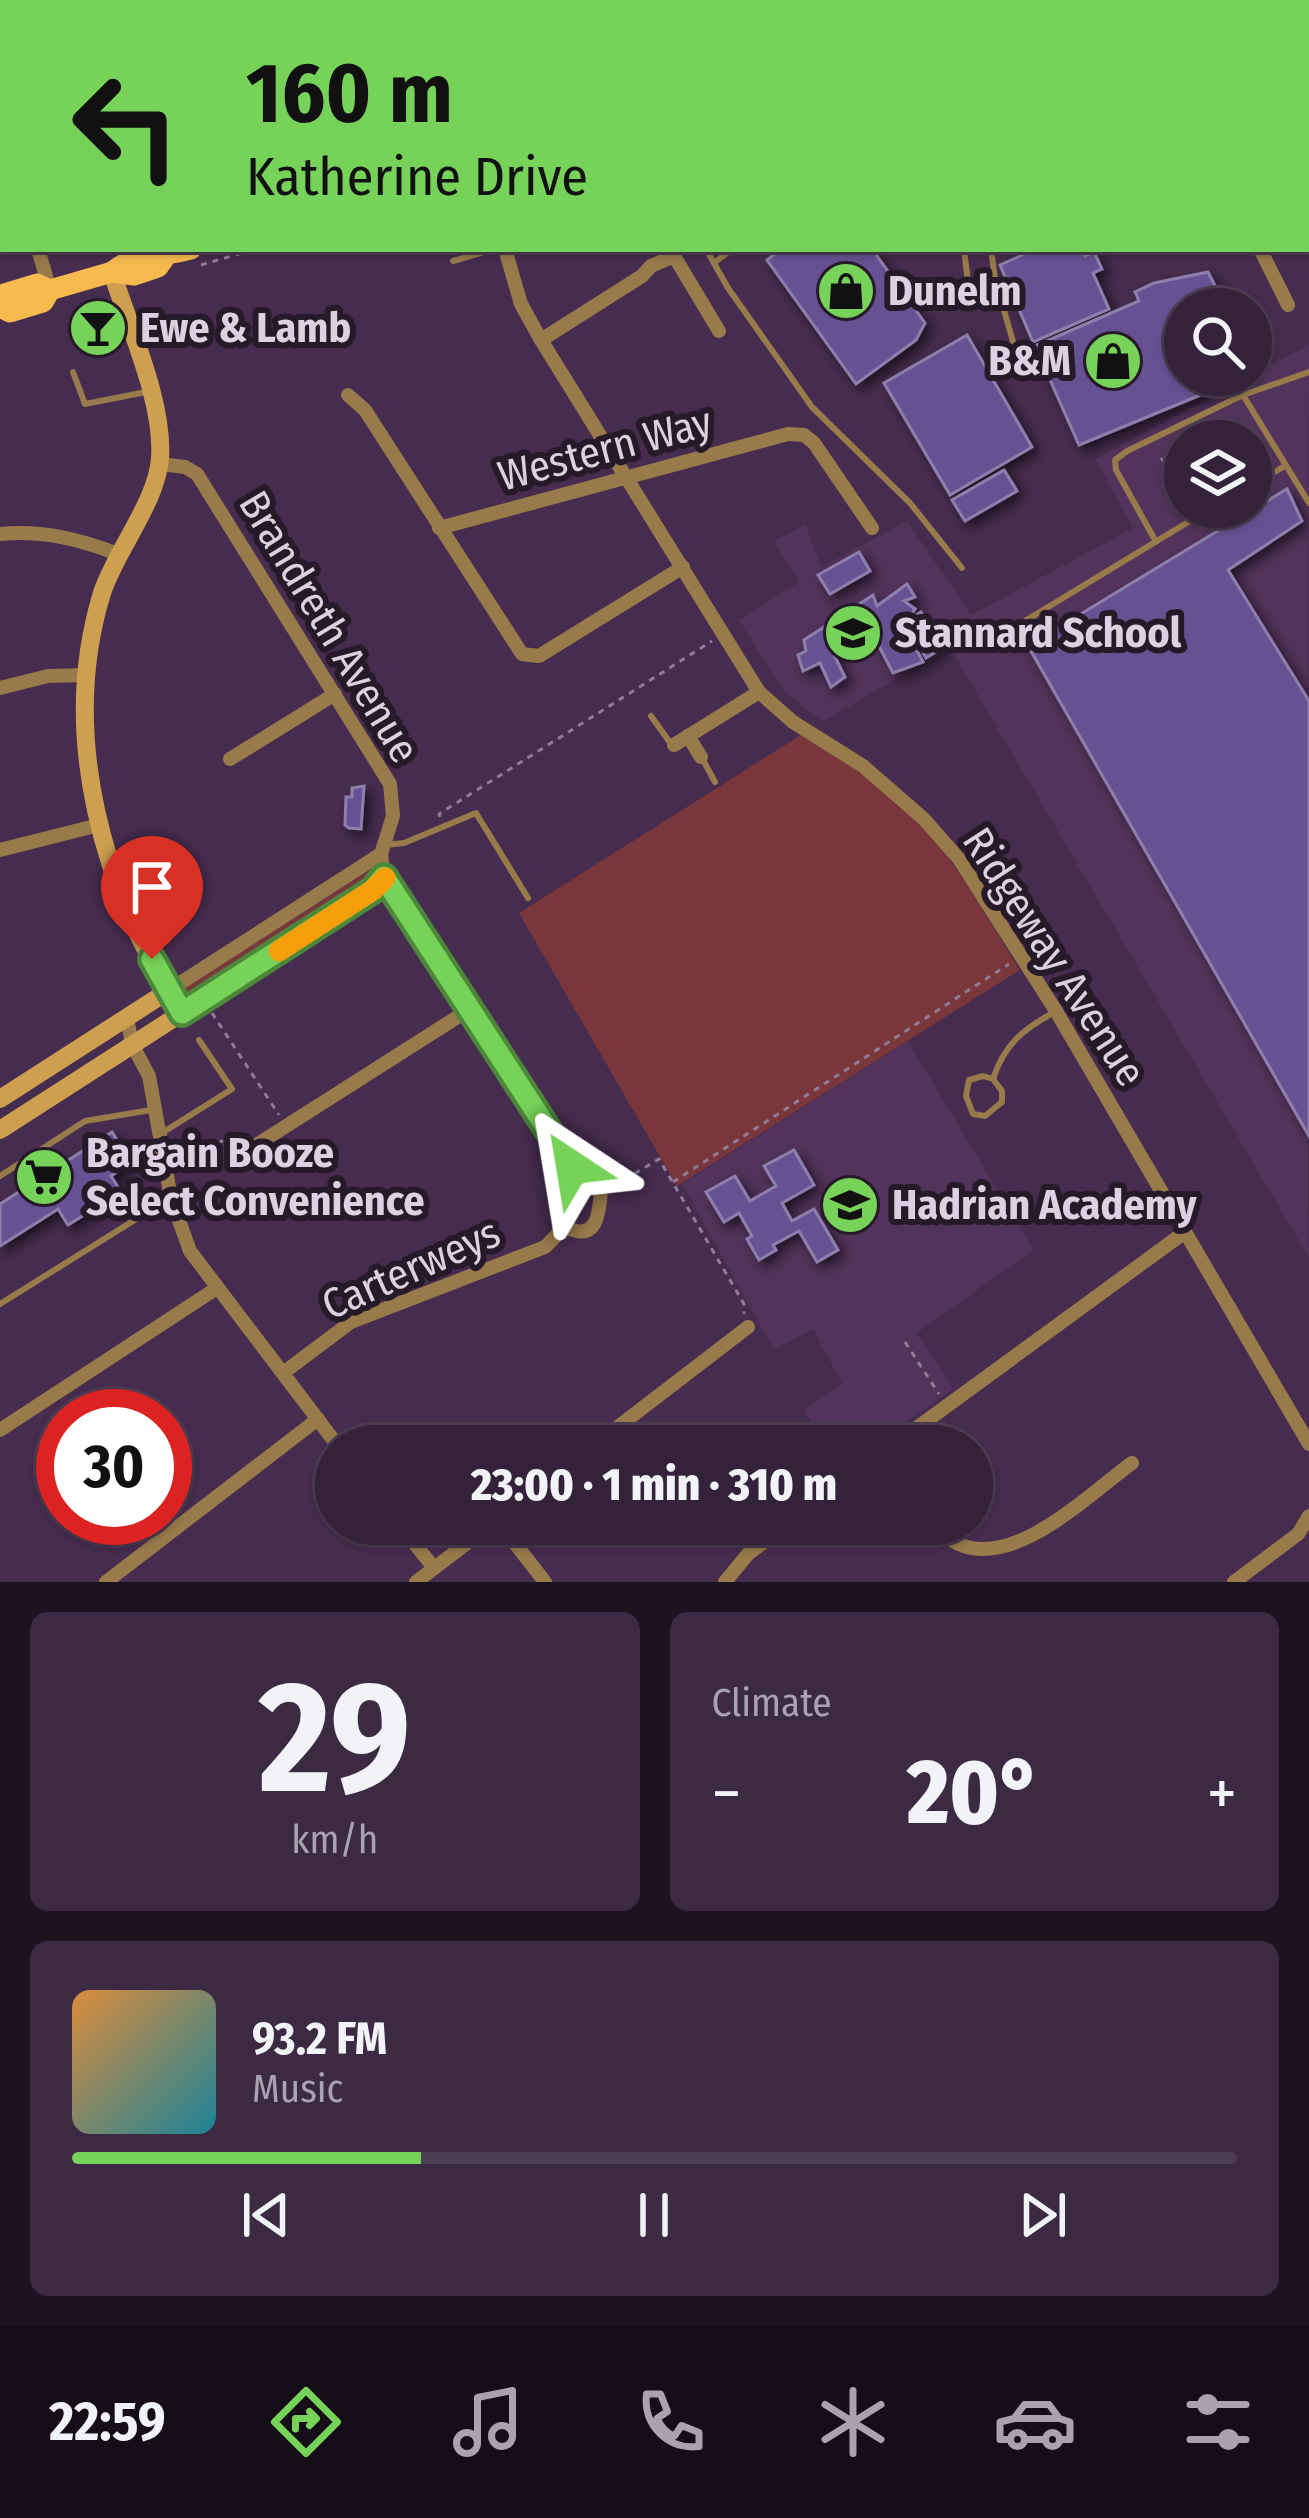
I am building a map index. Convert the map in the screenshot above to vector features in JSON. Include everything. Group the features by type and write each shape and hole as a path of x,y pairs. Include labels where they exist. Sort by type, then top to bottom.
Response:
{"main road":[{"path":"0,304 4,294 38,284 50,290 112,272 142,272 180,252"}],"street":[{"path":"39,252 50,290"},
{"name":"Ridgeway Avenue","path":"506,252 521,304 541,340 760,692 793,722 863,766 924,819 958,859 1056,1011 1309,1444"},
{"path":"1262,252 1288,305"},
{"path":"541,340 651,266 674,256 719,331"},
{"path":"112,272 149,391 160,439 160,464 99,607 88,675 90,770 98,825 127,908 182,1013"},
{"path":"348,395 365,410 522,654 539,656 682,567"},
{"name":"Western Way","path":"440,528 788,434 804,435 814,443 872,528"},
{"name":"Brandreth Avenue","path":"160,464 185,467 197,474 390,784 393,816 384,849 384,877"},
{"path":"0,534 30,532 83,541 118,554"},
{"path":"0,688 48,676 88,675"},
{"path":"674,745 760,692"},
{"path":"230,759 334,694"},
{"path":"688,736 701,757"},
{"path":"0,850 98,825"},
{"path":"0,1100 384,849"},
{"path":"0,1130 373,890 384,877 572,1167 577,1181 575,1207 566,1227"},
{"path":"250,1149 470,1009"},
{"path":"127,1018 132,1044 149,1076 171,1198 190,1251 322,1425"},
{"path":"577,1181 596,1183 601,1191"},
{"name":"Carterweys","path":"283,1373 351,1322 545,1247 566,1227 590,1232 600,1210 601,1191"},
{"path":"921,1425 1185,1232"},
{"path":"0,1430 217,1288"},
{"path":"620,1425 748,1327"},
{"path":"106,1582 318,1420"},
{"path":"961,1545 996,1550 1027,1540 1132,1463"},
{"path":"1234,1582 1298,1534 1309,1516"},
{"path":"416,1545 434,1568"},
{"path":"416,1582 466,1545"},
{"path":"514,1545 545,1582"},
{"path":"725,1582 760,1545"}],"lane":[{"path":"454,261 484,252"},
{"path":"708,252 812,407 910,502 962,568"},
{"path":"714,263 728,252"},
{"path":"964,252 971,307"},
{"path":"991,252 994,279 1018,359"},
{"path":"73,372 85,404 149,391"},
{"path":"1272,385 1309,372"},
{"path":"1155,540 1115,460 1241,396"},
{"path":"1244,396 1309,503"},
{"path":"1225,419 1227,403"},
{"path":"1272,473 1285,466"},
{"path":"989,643 1176,528"},
{"path":"651,716 664,740 674,745"},
{"path":"701,757 715,782"},
{"path":"384,849 476,813 528,898"},
{"path":"993,1078 1010,1043 1024,1028 1056,1011"},
{"path":"159,1135 232,1089 199,1040"},
{"path":"993,1078 1003,1091 1002,1102 985,1116 973,1114 966,1096 970,1080 993,1078"},
{"path":"0,1176 85,1121 155,1110"},
{"path":"0,1304 171,1198"}],"path":[{"path":"1161,458 1164,463"},
{"path":"442,826 440,814 723,633"},
{"path":"673,1182 1021,956"},
{"path":"207,1005 286,1127"},
{"path":"167,1180 223,1140 250,1149"},
{"path":"601,1191 659,1160 744,1304 748,1327"},
{"path":"905,1342 947,1406"}],"shaded area":[{"path":"1309,345 1309,1258 950,648 822,722 784,691 739,620 799,582 774,541 806,525 821,567 907,521 971,615 1133,528 1095,459 1164,422 1164,528 1272,528 1272,420 1168,420 1213,396 1272,396 1272,365"},
{"path":"801,735 874,783 930,834 1020,970 677,1186 519,913"},
{"path":"372,869 377,880 185,1002 179,992"},
{"name":"Hadrian Academy","path":"908,1041 1033,1250 917,1333 953,1389 902,1425 813,1425 803,1410 842,1383 813,1329 774,1350 682,1184"}],"building":[{"name":"Dunelm","path":"777,252 874,252 925,323 916,340 856,384 767,260"},
{"path":"1029,252 1083,252 1085,256 1094,252 1102,269 1093,273 1109,309 1033,342 1000,265"},
{"name":"B&M","path":"1208,272 1216,288 1164,288 1164,396 1198,396 1079,445 1035,346 1139,301 1135,292 1154,283"},
{"path":"967,335 1032,447 950,495 884,383"},
{"path":"1004,470 1017,491 965,521 952,500"},
{"path":"1287,489 1302,521 1228,570 1309,701 1309,1136 1028,646 1223,528 1272,528 1272,498"},
{"path":"859,552 870,571 830,594 818,575"},
{"path":"907,584 915,597 904,601 915,609 910,617 899,617 923,662 893,673 870,629 834,655 845,677 831,687 820,663 803,671 798,655 806,651 804,640 873,595 877,606"},
{"path":"921,612 942,648 926,658 905,622"},
{"path":"364,786 361,829 349,828 345,825 346,797 352,797 352,788"},
{"path":"112,1132 131,1162 111,1176 121,1192 68,1225 58,1209 0,1246 0,1204"},
{"path":"794,1150 814,1185 782,1203 792,1221 814,1209 838,1250 817,1262 799,1231 773,1245 776,1250 759,1260 739,1213 724,1222 706,1192 735,1176 750,1201 776,1186 764,1166"}],"slow traffic":[{"path":"279,951 385,878"}],"place":[{"name":"Dunelm","path":"846,291"},
{"name":"Ewe & Lamb","path":"98,328"},
{"name":"B&M","path":"1113,361"},
{"name":"Stannard School","path":"853,633"},
{"name":"Bargain Booze Select Convenience","path":"44,1177"},
{"name":"Hadrian Academy","path":"850,1205"}],"route":[{"path":"152,959 182,1013 373,890 384,877 572,1167"}]}
